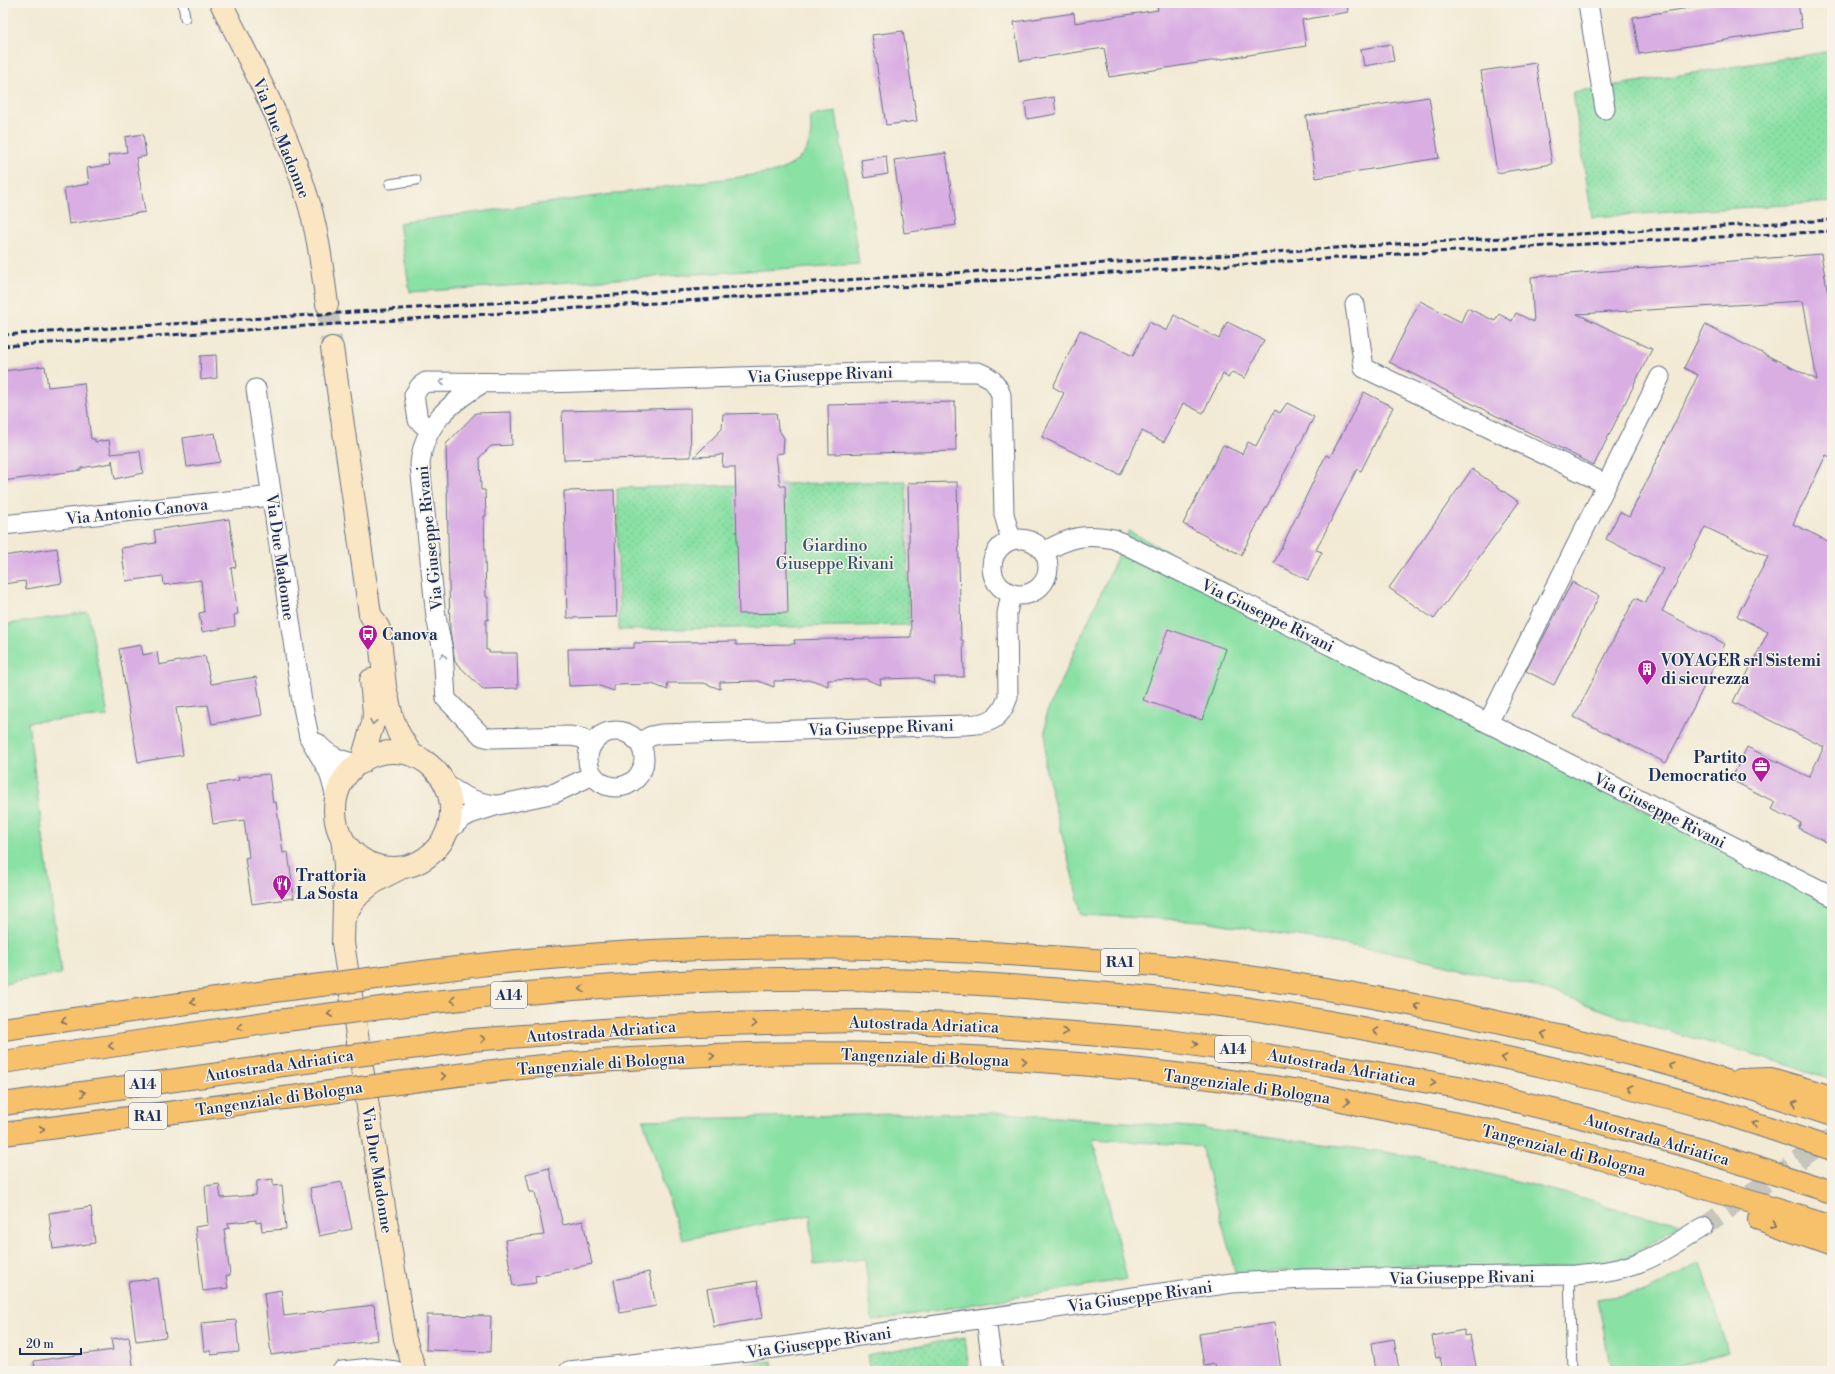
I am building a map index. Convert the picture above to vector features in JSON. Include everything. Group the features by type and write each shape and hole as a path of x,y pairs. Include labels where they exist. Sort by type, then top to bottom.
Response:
{"highway":[{"name":"RA1","path":"3,1029 273,991 538,959 744,948 866,947 967,951 1082,959 1187,969 1340,991 1582,1042 1723,1080 1832,1115"},
{"name":"A14","path":"3,1062 278,1021 397,1006 469,998 621,985 734,980 859,980 963,983 1068,990 1255,1009 1470,1050 1576,1074 1705,1108 1832,1149"},
{"name":"Autostrada Adriatica","path":"3,1104 472,1040 617,1029 720,1024 859,1021 960,1024 1163,1040 1326,1064 1458,1088 1569,1114 1694,1148 1832,1192"},
{"name":"Tangenziale di Bologna","path":"3,1134 532,1067 619,1060 717,1055 862,1054 957,1057 1054,1063 1161,1073 1314,1094 1544,1143 1658,1174 1832,1227"},
{"path":"1723,1080 1771,1079 1832,1098"},
{"path":"1484,1130 1519,1148 1626,1181 1687,1197 1766,1221 1832,1245"}],"main road":[{"name":"Via Due Madonne","path":"221,3 290,149 300,176 314,219 327,304"},
{"path":"332,348 370,614 365,630 374,713 371,731 359,763"},
{"path":"370,614 380,629 385,687 392,717 399,734 411,754"},
{"path":"399,752 411,754 424,761 435,770 444,783 449,799 451,813 445,834 440,846 420,862 399,869 377,867 358,857 342,837 336,825 334,812 336,797 346,775 359,763 385,753 399,752"},
{"name":"Via Due Madonne","path":"342,837 345,864 343,944 405,1339 416,1371"},
{"name":"Via Due Madonne","path":"344,919 348,908 363,890 381,878 399,869"}],"street":[{"path":"1588,3 1604,109"},
{"path":"1355,305 1364,368 1606,484"},
{"name":"Via Giuseppe Rivani","path":"429,430 418,420 415,413 414,395 420,386 426,382 481,384 898,372 978,372 990,376 997,384 1001,395 1004,514 1011,540"},
{"path":"1488,723 1660,377"},
{"name":"Via Giuseppe Rivani","path":"481,384 463,395 429,430 421,452 420,465 436,617 443,651 444,695 447,703 482,736 490,738 570,736 581,738 592,744"},
{"name":"Via Due Madonne","path":"256,389 307,726 313,745 329,772 336,797"},
{"name":"Via Antonio Canova","path":"3,525 272,496"},
{"name":"Via Giuseppe Rivani","path":"1044,552 1070,539 1085,536 1100,536 1114,539 1488,723 1832,896"},
{"path":"1011,540 1028,540 1037,544 1044,552 1048,565 1048,574 1043,584 1036,591 1019,596 1010,594 996,583 991,566 997,550 1011,540"},
{"name":"Via Giuseppe Rivani","path":"639,743 651,736 661,734 965,725 989,722 1000,714 1005,707 1008,697 1007,613 1010,594"},
{"name":"Via Due Madonne","path":"307,726 312,736 326,752 338,759 359,763"},
{"path":"618,731 633,737 639,743 643,752 644,762 641,771 635,779 618,787 608,786 600,782 593,774 588,758 592,744 601,736 618,731"},
{"path":"445,834 461,819 470,814 498,805 555,793 593,774"},
{"path":"444,783 465,798 475,802 498,805"},
{"name":"Via Giuseppe Rivani","path":"569,1371 774,1348 1232,1283 1304,1279 1569,1275 1602,1272 1636,1264 1665,1250 1703,1227"},
{"path":"986,1319 993,1371"},
{"path":"342,1371 371,1368 396,1371"}],"lane":[{"path":"183,3 185,18"},
{"path":"390,184 416,180"},
{"path":"1569,1275 1572,1371"}],"green space":[{"path":"1832,51 1832,202 1592,217 1573,92"},
{"path":"836,112 859,264 410,292 399,223 775,172 793,163 805,152 810,136 810,116"},
{"name":"Giardino Giuseppe Rivani","path":"906,481 909,625 619,630 617,488"},
{"path":"1129,531 1597,787 1832,904 1832,1079 1756,1055 1648,1026 1534,986 1406,955 1205,921 1082,915 1045,767 1046,714"},
{"path":"88,612 108,716 28,722 61,974 3,984 3,625"},
{"path":"1004,1113 1204,1128 1421,1157 1595,1201 1607,1207 1681,1224 1624,1260 1549,1270 1362,1265 1236,1275 1201,1146 1093,1139 1127,1279 872,1321 865,1259 814,1265 810,1215 682,1240 643,1120"},
{"path":"1700,1263 1728,1352 1660,1371 1611,1371 1598,1299 1645,1292"},
{"path":"965,1337 969,1371 870,1371 867,1355"},
{"path":"772,1361 773,1371 730,1371 730,1366"}],"building":[{"path":"1157,3 1347,3 1348,12 1302,20 1306,46 1109,77 1104,48 1020,61 1014,22 1074,13 1075,23 1158,10"},
{"path":"1720,3 1798,3 1802,28 1639,54 1633,17"},
{"path":"903,31 917,121 886,125 872,35"},
{"path":"1391,44 1394,61 1364,66 1361,49"},
{"path":"1536,63 1552,164 1497,173 1481,71"},
{"path":"1054,97 1056,114 1027,119 1025,102"},
{"path":"1429,97 1439,158 1316,178 1306,116"},
{"path":"143,134 146,156 136,158 145,212 69,224 64,188 89,184 87,168 110,165 108,155 127,152 125,137"},
{"path":"946,153 956,225 904,233 894,160"},
{"path":"886,156 888,174 864,178 861,160"},
{"path":"1821,254 1832,317 1832,458 1826,455 1793,524 1832,543 1832,845 1798,828 1801,823 1771,809 1775,802 1731,780 1747,747 1809,777 1824,747 1733,702 1768,632 1737,616 1768,557 1705,527 1662,611 1725,644 1666,763 1574,717 1635,598 1645,603 1663,569 1606,539 1620,512 1629,517 1698,375 1684,368 1705,325 1817,380 1803,301 1577,314 1652,349 1594,465 1389,362 1420,301 1461,322 1467,308 1495,321 1499,314 1512,321 1516,313 1534,322 1531,277"},
{"path":"1174,315 1219,339 1227,322 1264,340 1245,378 1232,372 1228,378 1223,374 1203,413 1183,403 1164,442 1142,431 1120,475 1042,437 1064,393 1053,387 1080,330 1133,356 1149,322 1167,331"},
{"path":"216,355 217,378 201,380 200,356"},
{"path":"45,366 48,387 84,383 91,439 95,439 95,442 109,440 111,454 140,451 143,473 115,479 112,460 112,463 81,468 81,470 3,481 3,371"},
{"path":"1364,392 1393,407 1361,471 1357,469 1316,550 1322,552 1308,580 1274,563 1326,455 1330,457"},
{"path":"955,402 956,451 829,454 828,405"},
{"path":"1287,403 1314,417 1241,555 1183,524 1223,445 1242,454 1248,442 1256,446 1275,410 1280,413"},
{"path":"690,408 691,457 564,460 562,411"},
{"path":"511,412 512,445 491,446 480,457 481,490 485,490 486,516 484,516 488,620 486,620 486,650 489,650 489,653 517,653 518,688 483,689 455,662 450,630 446,444 476,413"},
{"path":"776,413 778,428 784,438 783,453 776,454 780,486 785,486 788,613 739,614 735,467 722,467 723,454 716,456 694,457 722,429 723,414"},
{"path":"215,433 220,462 187,467 183,438"},
{"path":"1472,469 1519,502 1434,619 1389,588"},
{"path":"957,482 961,640 963,640 964,677 934,677 935,684 919,678 880,679 881,685 865,679 828,680 828,686 812,680 774,681 774,687 758,681 720,682 720,689 704,683 667,683 668,690 652,684 614,685 614,691 597,685 569,686 568,649 634,648 634,643 736,641 736,645 795,644 794,640 911,637 908,483"},
{"path":"614,490 617,617 567,618 564,491"},
{"path":"229,519 236,567 231,568 238,614 234,615 235,626 202,632 199,613 204,612 201,580 164,585 163,576 126,581 121,548 156,543 154,530"},
{"path":"57,548 62,583 26,589 25,581 3,584 3,556"},
{"path":"1572,582 1599,596 1554,685 1526,671"},
{"path":"1168,629 1226,649 1202,720 1143,700"},
{"path":"141,645 143,655 157,652 159,665 205,656 211,684 256,677 262,715 212,724 208,705 176,708 183,755 138,762 119,649"},
{"path":"269,774 273,803 276,802 283,853 288,852 294,898 252,904 245,858 249,857 244,820 213,824 207,785 239,780 238,777"},
{"path":"549,1168 563,1225 583,1221 592,1264 535,1276 536,1283 513,1286 505,1240 544,1235 535,1192 530,1192 526,1174"},
{"path":"273,1179 273,1186 282,1185 286,1229 262,1231 261,1222 256,1223 256,1220 228,1223 229,1228 224,1229 230,1275 226,1276 228,1288 203,1291 195,1227 208,1225 205,1186 219,1184 221,1198 256,1195 257,1181"},
{"path":"342,1182 352,1229 319,1236 310,1188"},
{"path":"91,1207 95,1243 53,1249 49,1213"},
{"path":"649,1272 656,1306 620,1313 614,1280"},
{"path":"158,1278 166,1337 136,1341 128,1282"},
{"path":"757,1281 763,1318 714,1327 707,1289"},
{"path":"281,1290 284,1316 374,1305 378,1340 271,1355 264,1293"},
{"path":"427,1315 491,1316 490,1352 426,1350"},
{"path":"236,1320 239,1352 211,1355 211,1351 204,1351 201,1323"},
{"path":"1274,1323 1281,1371 1216,1371 1215,1364 1204,1366 1199,1334"},
{"path":"1464,1330 1464,1336 1470,1335 1477,1371 1443,1371 1440,1357 1436,1358 1432,1336"},
{"path":"129,1337 134,1371 35,1371 34,1361 113,1350 111,1339"},
{"path":"1394,1339 1399,1371 1376,1371 1372,1343"}],"tunnel":[{"path":"327,304 332,348"},
{"path":"1703,1227 1832,1137"}],"railway":[{"path":"3,335 1396,244 1832,220"},
{"path":"3,346 1398,254 1832,231"}],"place":[{"name":"Canova","path":"368,651"},
{"name":"VOYAGER srl Sistemi di sicurezza","path":"1647,686"},
{"name":"Partito Democratico","path":"1761,783"},
{"name":"Trattoria La Sosta","path":"282,901"}]}
